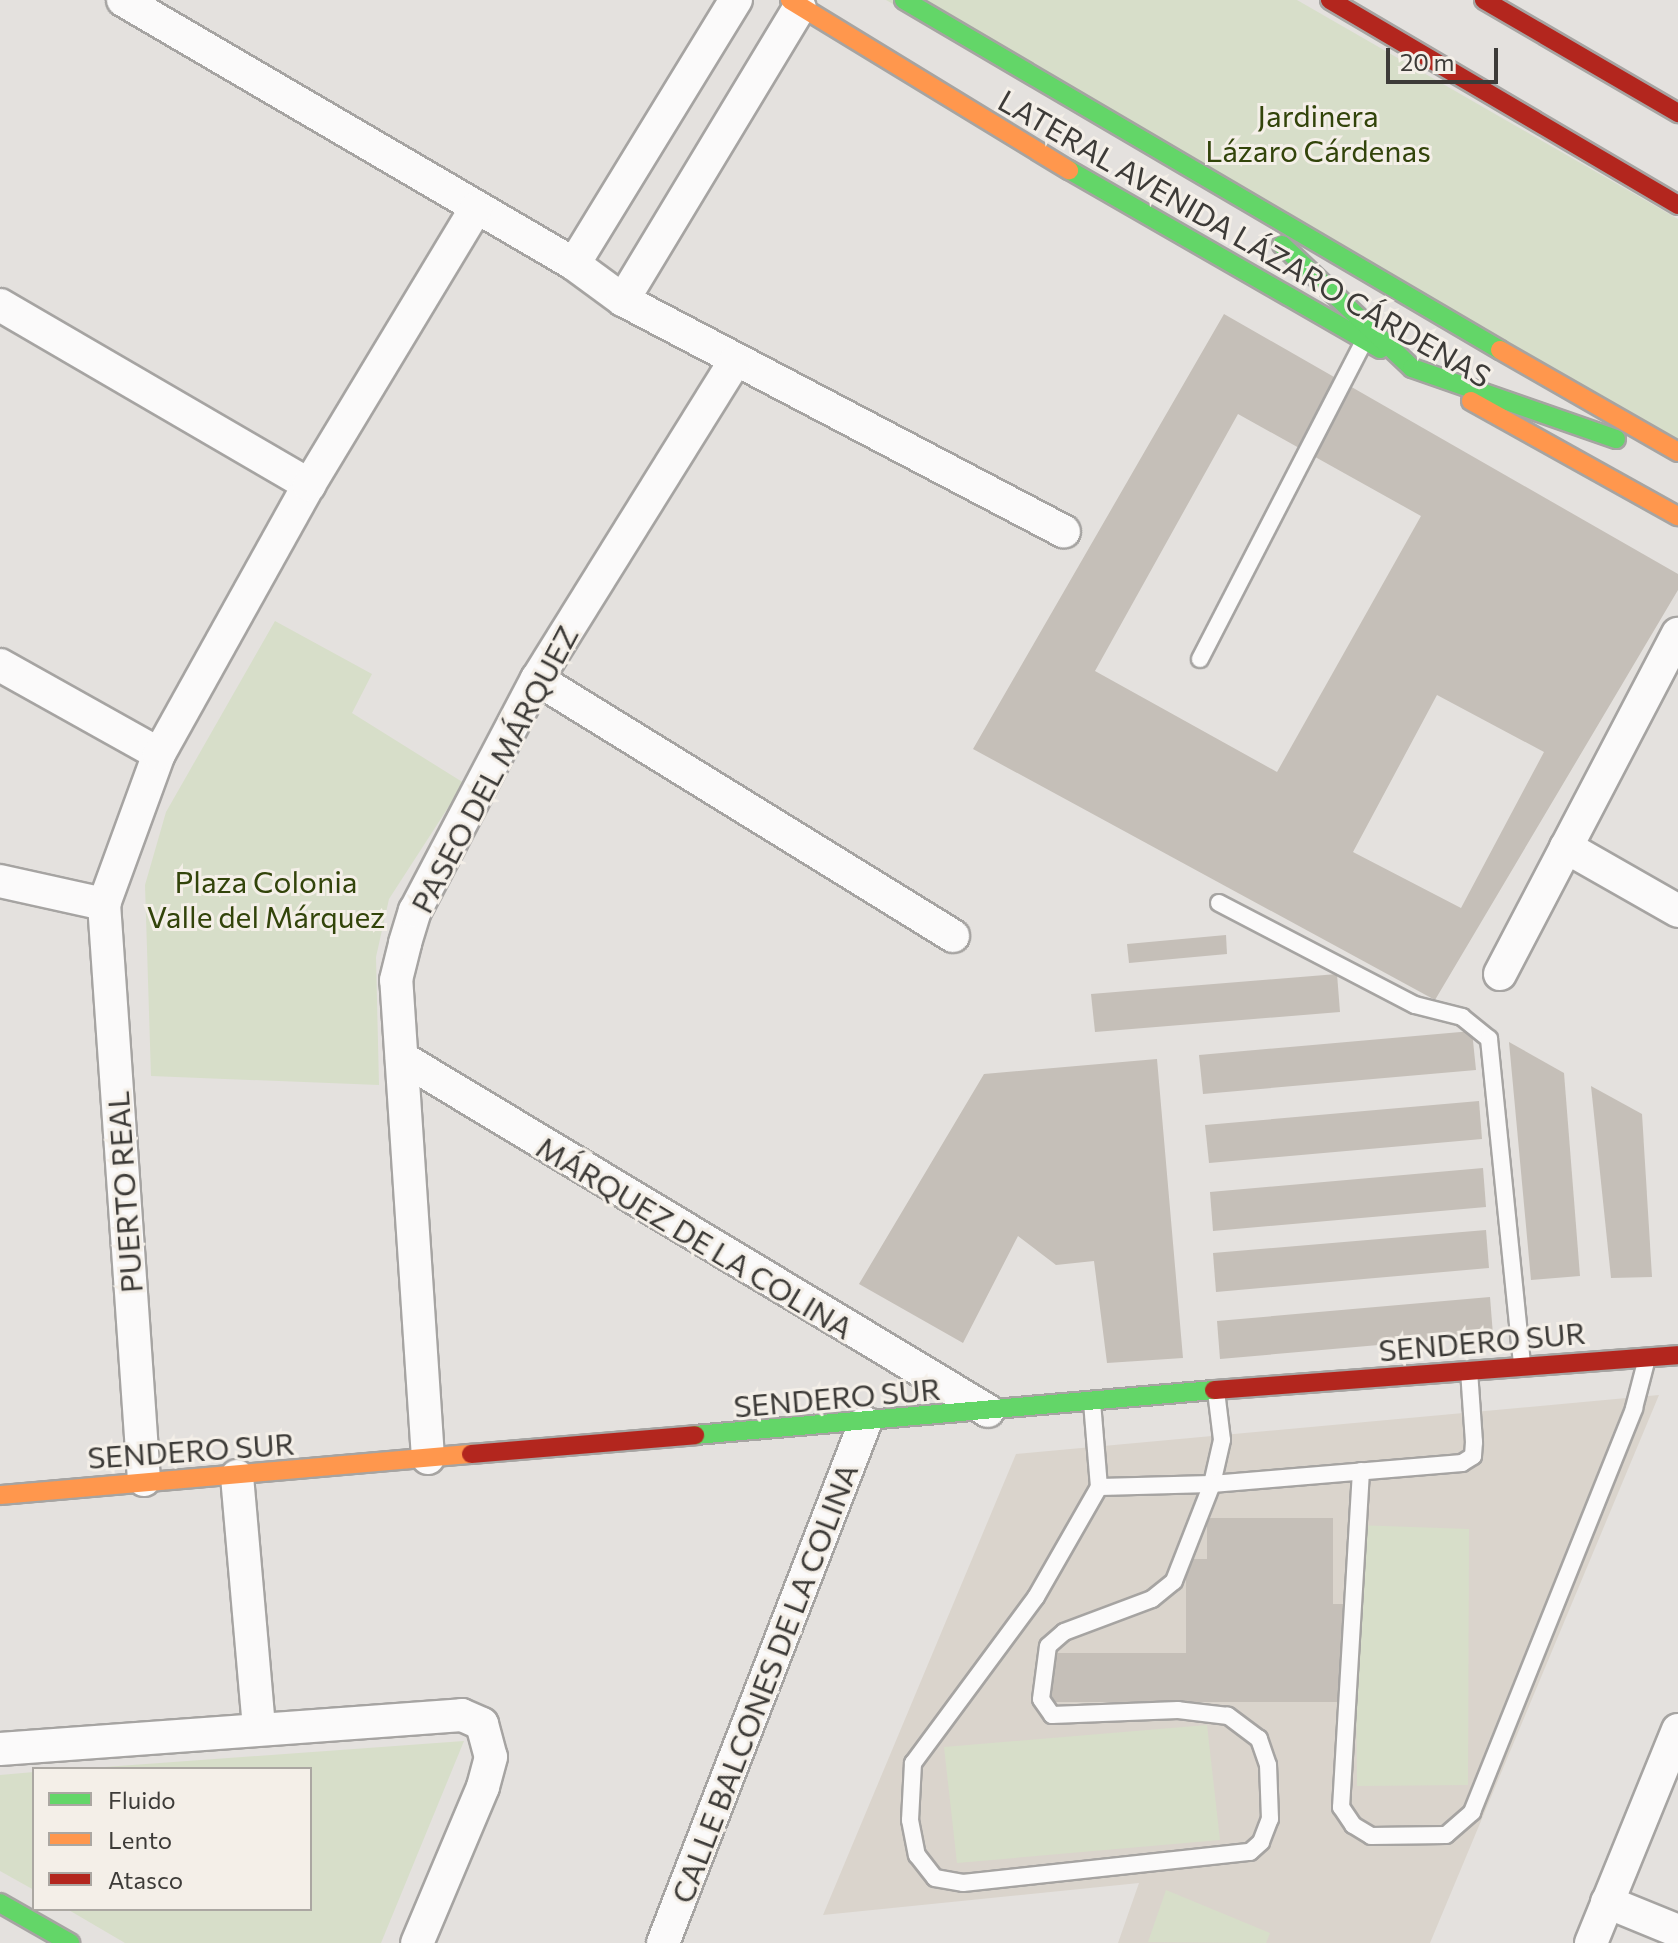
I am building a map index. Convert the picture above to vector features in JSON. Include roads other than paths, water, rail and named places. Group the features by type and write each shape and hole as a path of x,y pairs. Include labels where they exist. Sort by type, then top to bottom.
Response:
{"main road":[{"path":"903,0 1231,196 1678,452"},
{"path":"1330,0 1678,205"},
{"path":"1484,0 1678,113"},
{"name":"LATERAL AVENIDA LÁZARO CÁRDENAS","path":"795,3 997,128 1412,368 1678,516"},
{"path":"1231,196 1412,368 1678,461"},
{"name":"SENDERO SUR","path":"0,1495 144,1480 237,1476 865,1423 1522,1363 1678,1355"},
{"path":"0,1903 70,1943"}],"street":[{"path":"123,0 574,264 623,300 734,362 1064,532"},
{"path":"574,264 736,0"},
{"path":"623,300 795,3"},
{"path":"0,881 104,904 159,754 309,485 476,208"},
{"path":"0,305 309,485"},
{"name":"PASEO DEL MÁRQUEZ","path":"428,1458 396,980 415,911 537,679 734,362"},
{"path":"1500,974 1678,634"},
{"path":"0,665 159,754"},
{"path":"537,679 953,936"},
{"path":"1566,847 1678,911"},
{"name":"PUERTO REAL","path":"104,904 144,1480"},
{"name":"MÁRQUEZ DE LA COLINA","path":"402,1058 990,1412"},
{"name":"CALLE BALCONES DE LA COLINA","path":"663,1943 865,1423"},
{"path":"237,1476 259,1726"},
{"path":"0,1749 259,1726 462,1715 482,1724 490,1739 483,1787 417,1943"},
{"path":"1591,1943 1678,1730"},
{"path":"1607,1902 1678,1931"}],"lane":[{"path":"1200,659 1365,340"},
{"path":"1219,903 1415,1005 1462,1017 1489,1039 1522,1363"},
{"path":"1361,1471 1341,1807 1353,1825 1371,1836 1446,1835 1472,1812 1634,1408 1648,1356"},
{"path":"1099,1487 1212,1484 1462,1463 1473,1456 1469,1369"},
{"path":"1092,1402 1099,1487 1036,1597 913,1763 910,1820 917,1855 935,1878 963,1883 1250,1852 1261,1842 1270,1819 1268,1765 1259,1739 1228,1716 1178,1710 1052,1715 1041,1699 1048,1646 1064,1632 1152,1599 1174,1581 1212,1484 1222,1440 1216,1391"}],"park label":[{"name":"Jardinera Lázaro Cárdenas","path":"1318,132"},
{"name":"Plaza Colonia Valle del Márquez","path":"266,898"}]}
